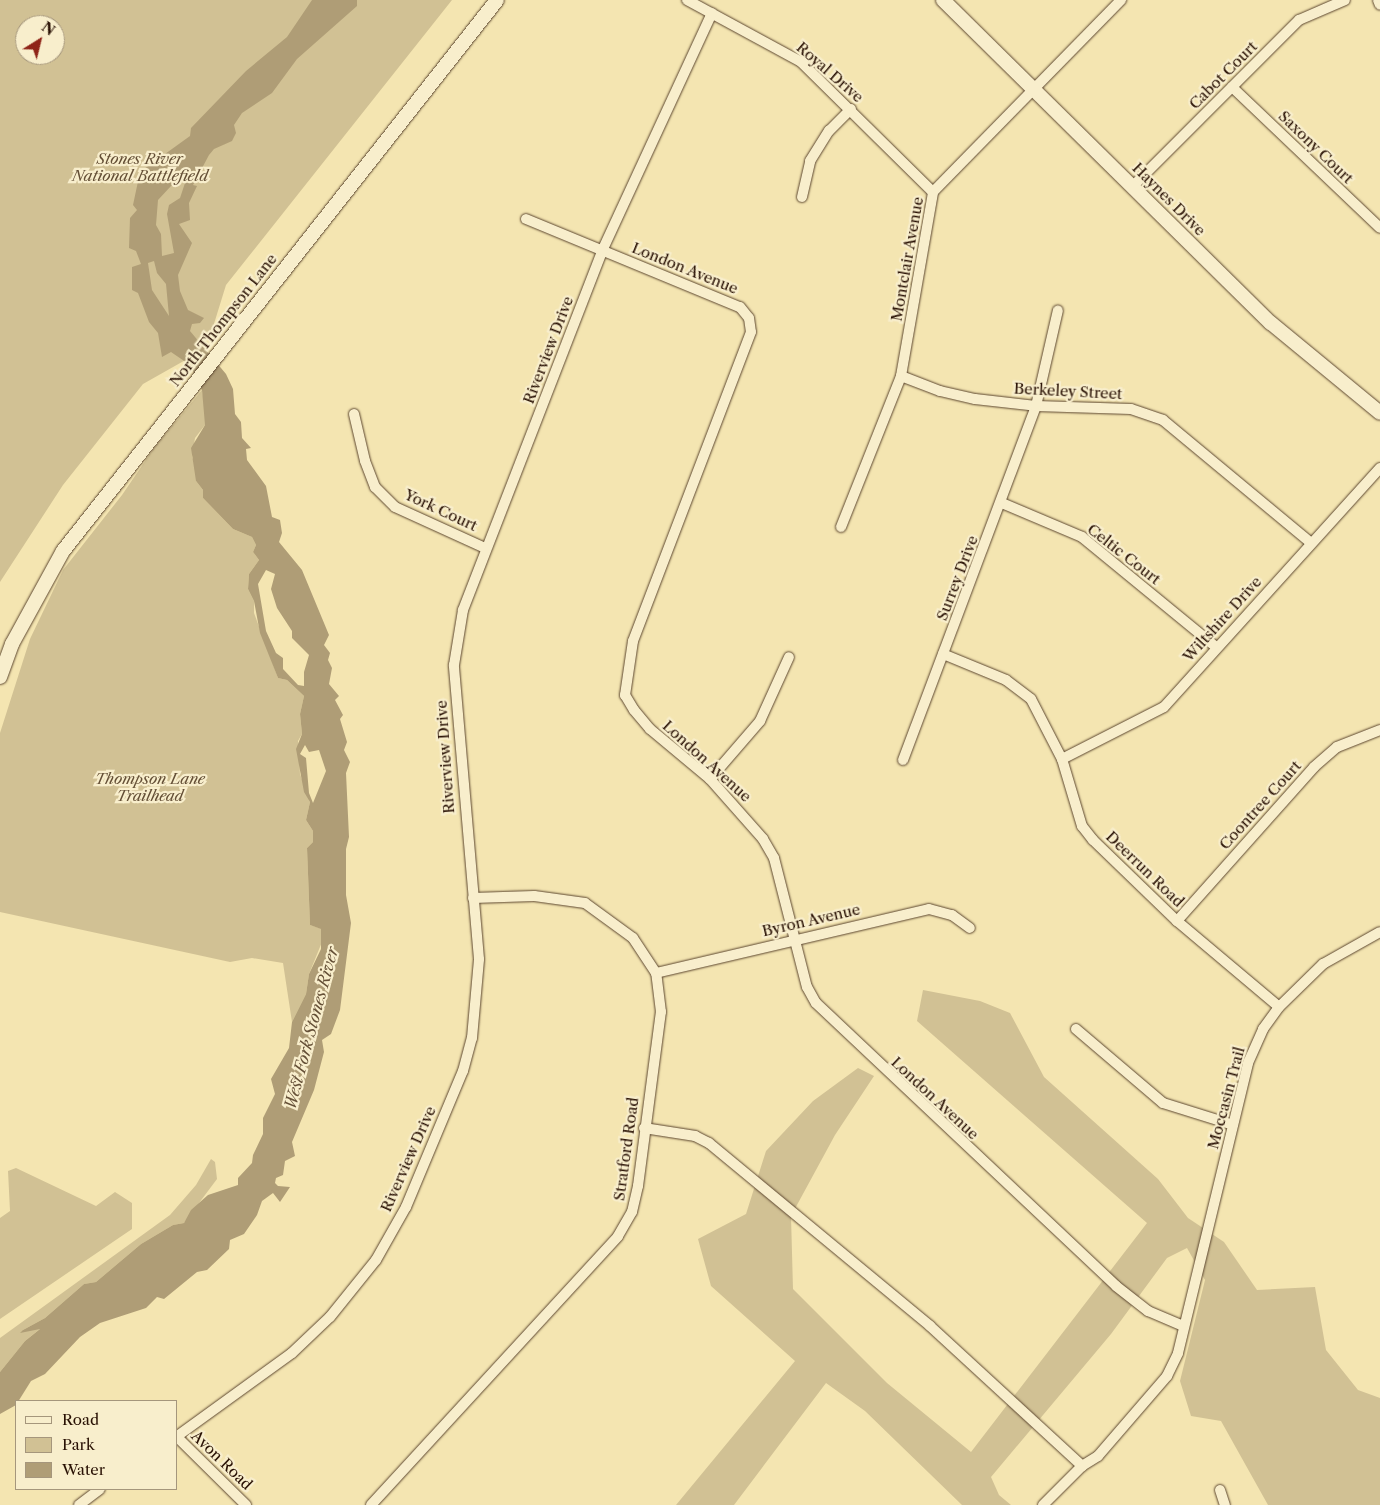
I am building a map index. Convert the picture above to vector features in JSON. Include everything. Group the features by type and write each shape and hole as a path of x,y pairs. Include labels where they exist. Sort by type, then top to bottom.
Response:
{"main road":[{"name":"North Thompson Lane","path":"0,676 12,644 63,551 248,313 497,0"},
{"name":"Haynes Drive","path":"943,0 1271,323 1380,413"}],"street":[{"name":"Royal Drive","path":"687,0 801,62 851,109 933,192"},
{"name":"Montclair Avenue","path":"841,527 901,376 933,192 1121,0"},
{"name":"Cabot Court","path":"1133,186 1299,20 1345,0"},
{"path":"1378,0 1380,5"},
{"name":"Riverview Drive","path":"178,1436 292,1353 330,1317 376,1260 406,1207 463,1070 472,1038 479,959 454,666 463,610 485,548 602,251 712,13"},
{"name":"Saxony Court","path":"1232,87 1380,228"},
{"path":"802,197 810,161 829,131 851,109"},
{"name":"London Avenue","path":"526,219 740,307 749,318 751,332 633,641 626,673 625,695 634,710 650,729 710,779 746,816 774,858 807,987 816,1003 1116,1286 1148,1311 1183,1326"},
{"name":"Surrey Drive","path":"904,760 1002,503 1036,406 1058,310"},
{"name":"Berkeley Street","path":"901,376 966,397 1036,406 1131,409 1163,420 1311,543"},
{"name":"York Court","path":"354,414 365,461 375,487 395,507 485,548"},
{"name":"Wiltshire Drive","path":"1062,759 1164,707 1216,647 1380,468"},
{"name":"Celtic Court","path":"1002,503 1082,537 1216,647"},
{"name":"Deerrun Road","path":"943,654 1020,688 1031,699 1062,759 1082,826 1118,868 1279,1007"},
{"path":"710,779 760,721 789,657"},
{"name":"Coontree Court","path":"1177,920 1314,767 1337,747 1380,730"},
{"name":"Stratford Road","path":"371,1505 618,1236 632,1212 638,1186 644,1128 661,1012 656,973 633,938 585,903 534,896 473,898"},
{"name":"Byron Avenue","path":"656,973 794,939 929,909 952,915 970,928"},
{"name":"Moccasin Trail","path":"1043,1505 1082,1466 1098,1456 1167,1376 1178,1353 1248,1063 1263,1029 1279,1007 1323,964 1380,932"},
{"path":"1076,1029 1163,1103 1233,1125"},
{"path":"644,1128 695,1136 708,1143 930,1326 1082,1466"},
{"name":"Avon Road","path":"178,1439 246,1505"},
{"path":"79,1505 99,1490"},
{"path":"1220,1490 1226,1505"}],"green space":[{"name":"Stones River National Battlefield","path":"0,0 452,0 226,285 213,327 189,358 143,384 63,485 0,582"},
{"name":"Thompson Lane Trailhead","path":"202,390 206,414 205,425 195,438 192,457 196,466 196,481 203,490 203,498 233,529 252,537 256,545 253,552 259,560 249,574 248,589 254,601 254,613 278,678 287,680 304,696 300,714 302,734 298,741 300,774 310,802 306,820 313,831 313,842 307,848 310,925 322,929 322,942 309,974 306,994 292,1022 283,963 252,958 230,962 0,912 0,733 30,639 63,570 122,495 154,448"},
{"path":"923,990 980,1001 1010,1013 1044,1077 1158,1179 1188,1218 1224,1242 1257,1290 1315,1287 1326,1350 1358,1390 1380,1398 1380,1505 1268,1505 1221,1421 1191,1416 1180,1381 1205,1280 1187,1248 1167,1258 1111,1334 991,1477 999,1495 1011,1505 962,1505 865,1411 826,1383 734,1505 676,1505 795,1361 711,1286 698,1239 746,1214 766,1151 813,1101 858,1068 874,1076 835,1135 791,1216 793,1289 887,1383 971,1452 1147,1223 917,1021"},
{"path":"211,1159 215,1162 217,1179 184,1223 173,1225 141,1244 96,1282 84,1284 45,1318 23,1330 41,1328 25,1341 0,1372 0,1338 170,1215 196,1185"},
{"path":"16,1168 96,1206 115,1192 132,1203 132,1229 0,1319 0,1218 10,1211 8,1171"}],"water":[{"name":"West Fork Stones River","path":"312,0 357,0 357,6 297,59 272,93 242,113 234,125 236,133 232,141 214,149 209,155 193,185 197,186 189,203 190,220 179,224 192,243 178,275 180,291 188,310 204,318 200,323 192,324 190,331 226,374 233,389 235,414 241,422 242,438 251,448 246,449 247,460 266,486 272,517 280,520 282,533 279,542 302,570 329,635 324,645 330,653 328,660 332,668 329,684 339,696 335,700 343,715 340,719 347,742 344,750 350,762 346,773 349,837 346,849 346,895 351,923 340,1010 331,1034 322,1040 324,1052 314,1090 292,1142 295,1156 285,1161 283,1175 276,1178 275,1183 278,1186 290,1187 280,1202 273,1193 262,1201 257,1215 244,1234 230,1240 229,1249 207,1270 197,1272 164,1299 157,1297 146,1308 100,1323 80,1337 45,1374 31,1381 19,1400 15,1400 15,1406 0,1414 0,1372 25,1341 40,1329 20,1333 23,1330 45,1318 84,1284 96,1282 141,1244 173,1225 184,1223 191,1210 208,1195 238,1185 238,1178 252,1163 253,1155 263,1134 263,1118 275,1094 271,1079 289,1048 292,1022 306,994 309,974 321,949 321,929 310,925 307,848 313,842 313,831 306,820 310,802 304,792 296,749 302,734 300,714 304,696 287,680 278,678 260,633 254,601 248,589 249,574 259,560 253,552 256,545 252,537 233,529 203,498 203,490 196,481 191,448 205,425 202,390 190,365 171,352 162,357 158,333 149,322 138,293 132,290 132,267 141,264 136,251 129,248 130,218 137,210 133,205 140,172 190,136 191,128 246,71 287,37","holes":["187,177 180,198 169,205 167,214 174,253 162,256 161,234 156,225 158,200 171,186","154,261 157,273 166,284 169,316 152,290 148,263","266,570 275,574 271,589 277,608 292,631 292,638 309,655 304,672 304,686 298,685 283,669 283,658 276,653 266,631 258,584","305,745 309,752 319,750 326,771 313,803 309,793 306,758 300,754"]}]}
